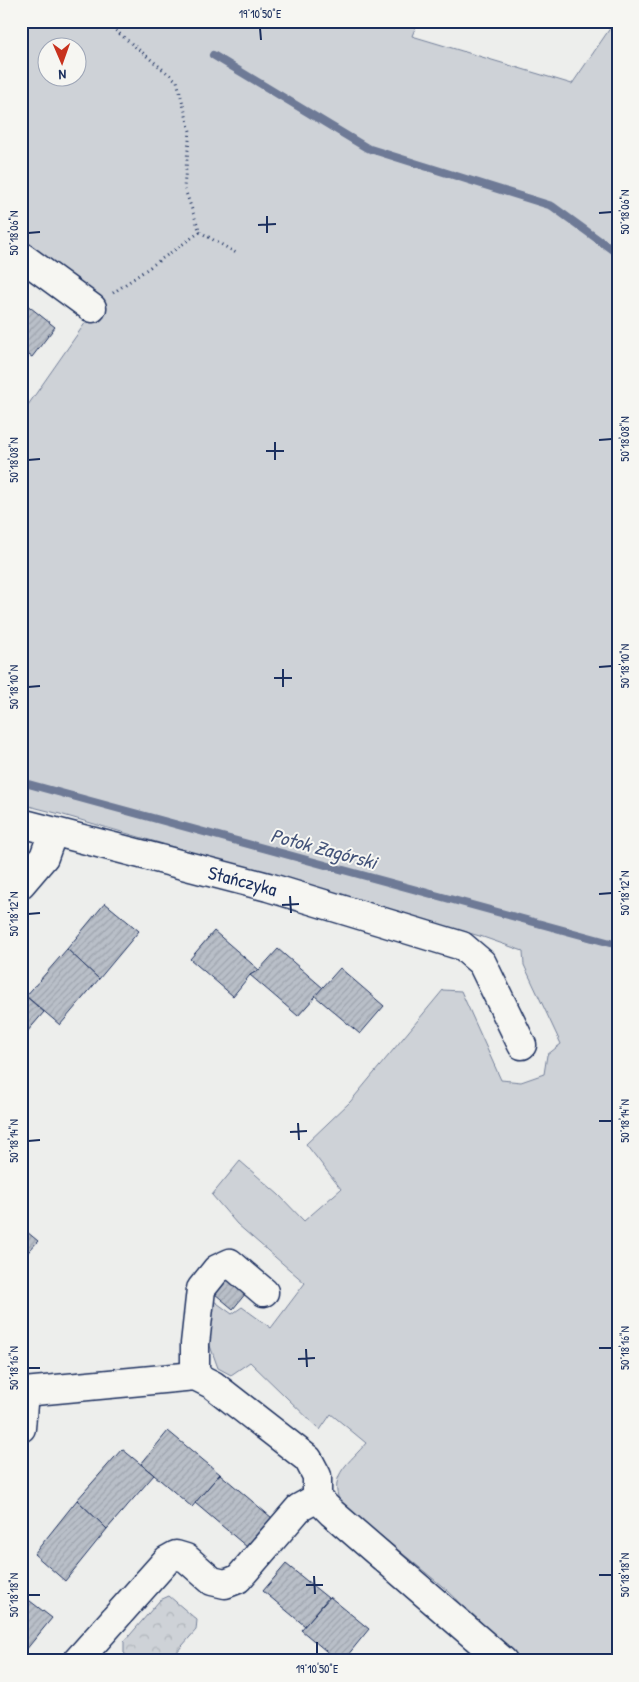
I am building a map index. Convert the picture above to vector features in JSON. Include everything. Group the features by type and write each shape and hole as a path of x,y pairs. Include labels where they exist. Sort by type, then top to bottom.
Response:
{"street":[{"path":"21,256 92,308"},
{"name":"Stańczyka","path":"21,823 268,887 462,946 482,963 522,1045"},
{"path":"21,884 44,857 52,832"},
{"path":"195,1376 195,1344 201,1289 218,1269 230,1264 264,1292"},
{"path":"21,1428 23,1391 195,1376 213,1385 308,1459 317,1476 317,1498 503,1661"},
{"path":"77,1661 167,1560 176,1555 186,1558 212,1581 225,1584 238,1579 299,1508 317,1498"}],"path":[{"path":"104,21 177,81 190,131 184,187 200,232 236,252"},
{"path":"92,308 200,232"}],"green space":[{"path":"21,21 418,21 412,36 572,84 615,21 618,21 618,1661 522,1661 448,1591 340,1502 337,1492 339,1476 366,1443 331,1414 320,1430 250,1362 231,1375 218,1368 209,1343 214,1301 232,1314 242,1307 271,1328 305,1283 237,1224 212,1195 240,1161 279,1195 304,1221 341,1189 306,1144 350,1102 443,990 461,991 501,1080 521,1082 544,1074 547,1055 561,1044 524,965 523,951 483,937 21,804 21,415 88,319 21,244"},
{"path":"169,1596 197,1620 196,1630 169,1661 133,1661 124,1653 124,1642 160,1600"}],"building":[{"path":"21,300 55,327 32,357 21,350"},
{"path":"105,903 139,931 99,979 67,949"},
{"path":"214,931 259,970 250,975 233,996 190,959"},
{"path":"67,949 99,979 60,1025 26,996"},
{"path":"278,949 323,988 298,1016 250,975 259,970"},
{"path":"340,968 384,1006 360,1034 315,996"},
{"path":"21,992 44,1012 21,1039"},
{"path":"21,1227 38,1241 21,1260"},
{"path":"228,1279 246,1293 233,1309 215,1294"},
{"path":"168,1431 220,1474 192,1507 141,1464"},
{"path":"122,1449 154,1475 107,1529 77,1500"},
{"path":"220,1474 272,1518 247,1547 195,1503"},
{"path":"77,1500 107,1529 65,1581 34,1554"},
{"path":"286,1564 328,1598 305,1626 263,1591"},
{"path":"21,1594 52,1618 21,1656"},
{"path":"330,1597 369,1629 343,1661 338,1661 301,1630"}],"waterway":[{"path":"213,55 367,148 552,206 618,254"},
{"name":"Potok Zagórski","path":"21,782 618,945"}]}
